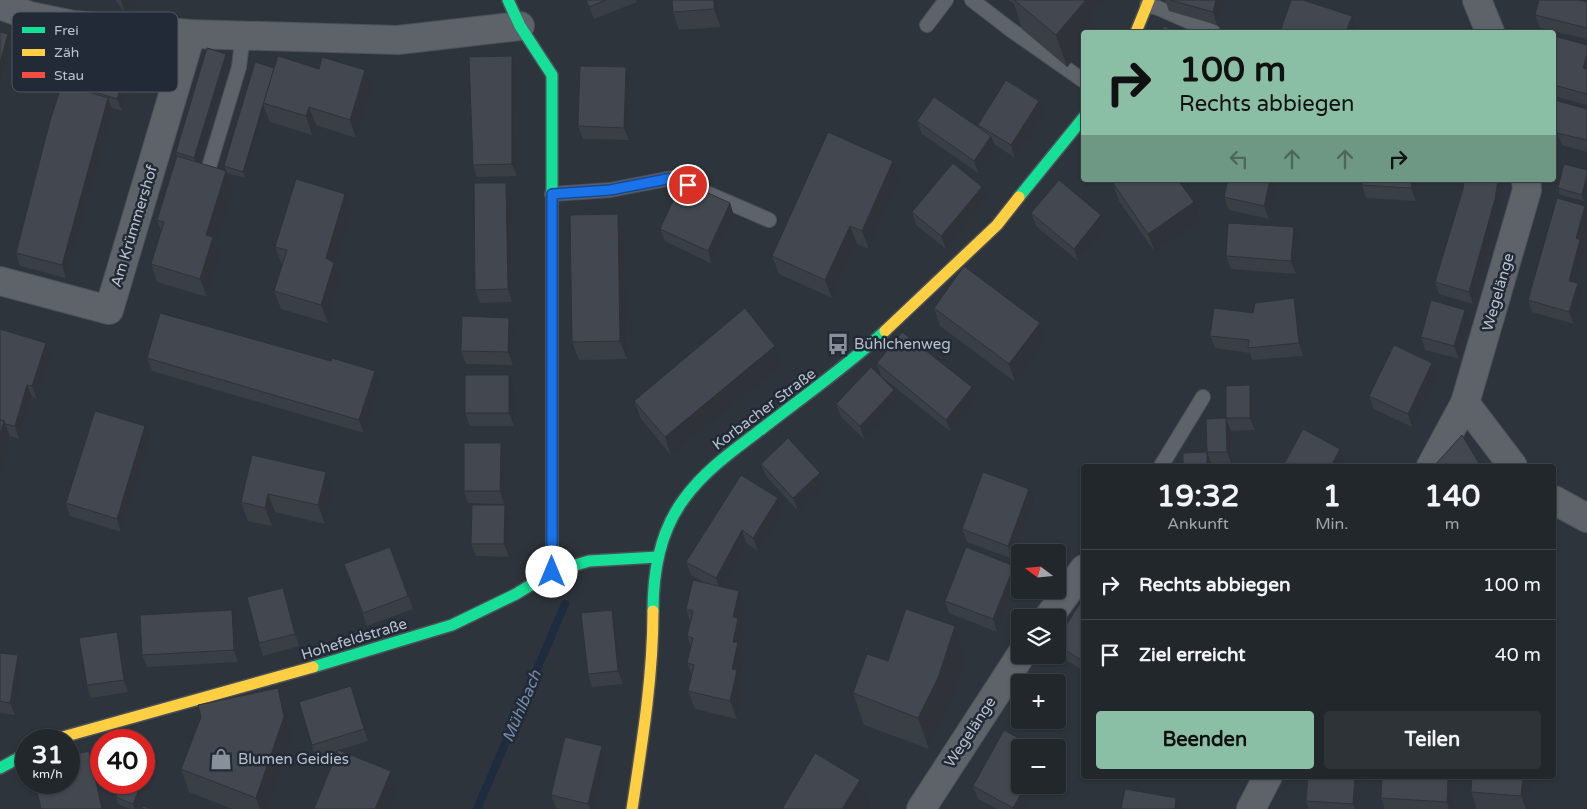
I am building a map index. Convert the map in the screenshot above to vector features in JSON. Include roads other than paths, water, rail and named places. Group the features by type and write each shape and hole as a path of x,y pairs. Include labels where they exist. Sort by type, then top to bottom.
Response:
{"street":[{"path":"508,0 520,26 552,75 552,572"},
{"path":"1477,0 1489,30"},
{"path":"1137,30 1148,2"},
{"path":"0,5 39,8"},
{"path":"178,33 398,40 520,26"},
{"name":"Am Krümmershof","path":"178,77 191,34"},
{"name":"Am Krümmershof","path":"0,282 108,310 174,92"},
{"name":"Korbacher Straße","path":"632,809 644,733 653,638 653,591 658,557 666,530 684,499 719,461 866,348 997,225 1081,121"},
{"name":"Wegelänge","path":"1433,464 1465,403 1527,190 1526,182"},
{"path":"1465,403 1511,464"},
{"path":"1556,501 1587,518"},
{"name":"Hohefeldstraße","path":"80,732 360,654 452,625 516,594 552,572 589,561 658,557"},
{"path":"1055,609 1081,573"},
{"name":"Wegelänge","path":"920,809 1015,664"},
{"path":"0,768 15,760"},
{"path":"1251,809 1266,779"}],"lane":[{"path":"927,25 946,0"},
{"path":"972,0 1081,79"},
{"path":"1148,2 1208,30"},
{"path":"209,167 239,67 243,34"},
{"path":"552,194 610,190 672,178 769,220"},
{"path":"1162,464 1203,397"}],"waterway":[{"name":"Mühlbach","path":"477,809 565,604"}],"place":[{"name":"Bühlchenweg","path":"838,344"},
{"name":"Blumen Geidies","path":"221,759"}]}
